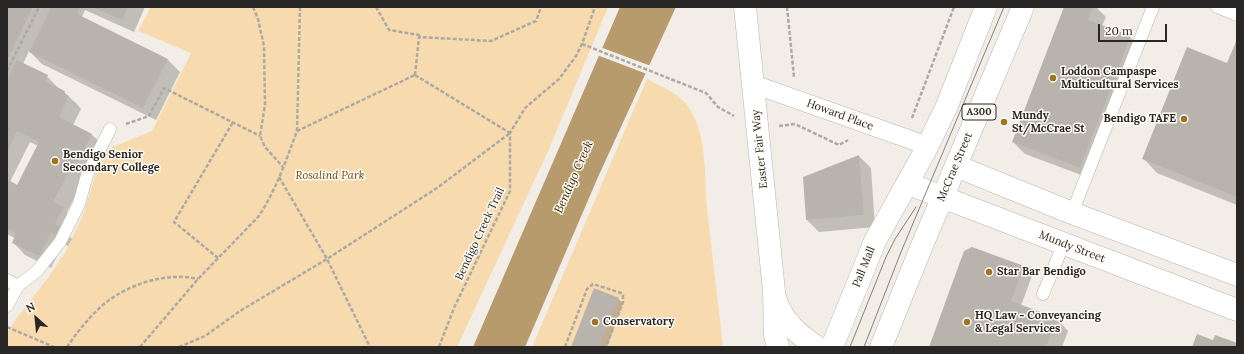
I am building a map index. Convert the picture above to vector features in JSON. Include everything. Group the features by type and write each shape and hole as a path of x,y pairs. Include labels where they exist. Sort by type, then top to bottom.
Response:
{"main road":[{"name":"Easter Fair Way","path":"745,7 774,291 775,336 778,347"},
{"name":"A300","path":"905,187 926,150 946,108 986,7"},
{"name":"McCrae Street","path":"938,207 1023,7"},
{"path":"926,150 956,166 1063,209 1237,275"},
{"name":"Mundy Street","path":"905,187 938,207 1064,243 1237,310"},
{"name":"Pall Mall","path":"832,347 875,241 905,187"},
{"name":"A300","path":"881,347 938,207"},
{"path":"1043,236 1063,209"},
{"name":"Easter Fair Way","path":"774,291 779,310 789,325 797,333 817,347"}],"street":[{"name":"Howard Place","path":"753,84 898,135 926,150"}],"lane":[{"path":"1063,209 1153,7"},
{"path":"1217,7 1237,15"},
{"path":"7,306 18,286 37,271 60,242 79,204 87,175 110,129"},
{"path":"1043,294 1064,243"},
{"path":"7,280 18,286"}],"path":[{"path":"7,71 39,7"},
{"path":"253,7 258,19 264,46 265,105 260,136 265,147 283,168"},
{"path":"140,347 198,279 258,217 265,207 283,168 297,131 300,7"},
{"path":"376,7 389,30 419,35 415,75"},
{"path":"415,75 419,37 491,41 536,21 541,7"},
{"path":"179,347 205,336 240,312 327,259 437,188 510,133 525,108 559,79 576,56 582,44 595,7"},
{"path":"787,7 800,126"},
{"path":"898,135 910,120 954,7"},
{"path":"582,44 706,93 718,108"},
{"path":"297,131 415,75"},
{"path":"415,75 510,133"},
{"path":"110,129 149,116 164,88 260,136"},
{"path":"218,258 174,222 234,122"},
{"name":"Bendigo Creek Trail","path":"439,347 454,308 510,191 510,133"},
{"path":"279,177 327,259 370,347"},
{"path":"67,347 77,333 109,300 145,282 155,279 183,276 198,279"},
{"path":"565,347 587,289 593,284 623,294 623,302 606,347"},
{"path":"7,327 54,347"}],"green space":[{"name":"Rosalind Park","path":"151,7 608,7 549,149 457,347 7,347 7,333 66,251 83,215 96,173 108,149 152,131 191,53 138,31"},
{"path":"647,79 670,91 685,103 695,119 699,131 704,157 707,208 723,347 532,347"}],"water":[{"name":"Bendigo Creek","path":"620,7 676,7 598,177 525,347 473,347"}],"pier":[{"path":"600,47 651,66 647,74 597,55"}],"building":[{"path":"7,7 33,7 7,60"},
{"path":"51,7 80,7 77,14 168,59 143,108 29,52"},
{"path":"92,7 128,7 122,20"},
{"path":"1064,7 1093,7 1088,20 1131,36 1080,168 1012,142"},
{"name":"Bendigo TAFE","path":"1237,39 1237,197 1142,159 1187,47 1227,63"},
{"path":"17,60 48,75 45,81 65,91 64,93 69,96 59,117 92,134 78,162 75,161 53,202 64,207 55,224 60,226 55,235 51,233 39,256 12,243 16,233 7,229 7,179 17,185 39,142 17,131 7,152 7,80"},
{"path":"859,155 864,215 806,220 803,177"},
{"path":"972,247 1024,266 1011,301 1057,318 1046,347 929,347 964,251"},
{"name":"Conservatory","path":"594,288 619,298 600,347 571,347"},
{"path":"1197,334 1213,340 1215,335 1237,343 1237,347 1192,347"}],"tram line":[{"path":"864,347 901,252 1004,7"},
{"path":"850,347 886,257 895,239 916,207"}],"place":[{"name":"Loddon Campaspe Multicultural Services","path":"1053,78"},
{"name":"Bendigo TAFE","path":"1184,119"},
{"name":"Mundy St/McCrae St","path":"1004,122"},
{"name":"Bendigo Senior Secondary College","path":"55,161"},
{"name":"Star Bar Bendigo","path":"989,272"},
{"name":"Conservatory","path":"595,322"},
{"name":"HQ Law - Conveyancing & Legal Services","path":"967,322"}]}
